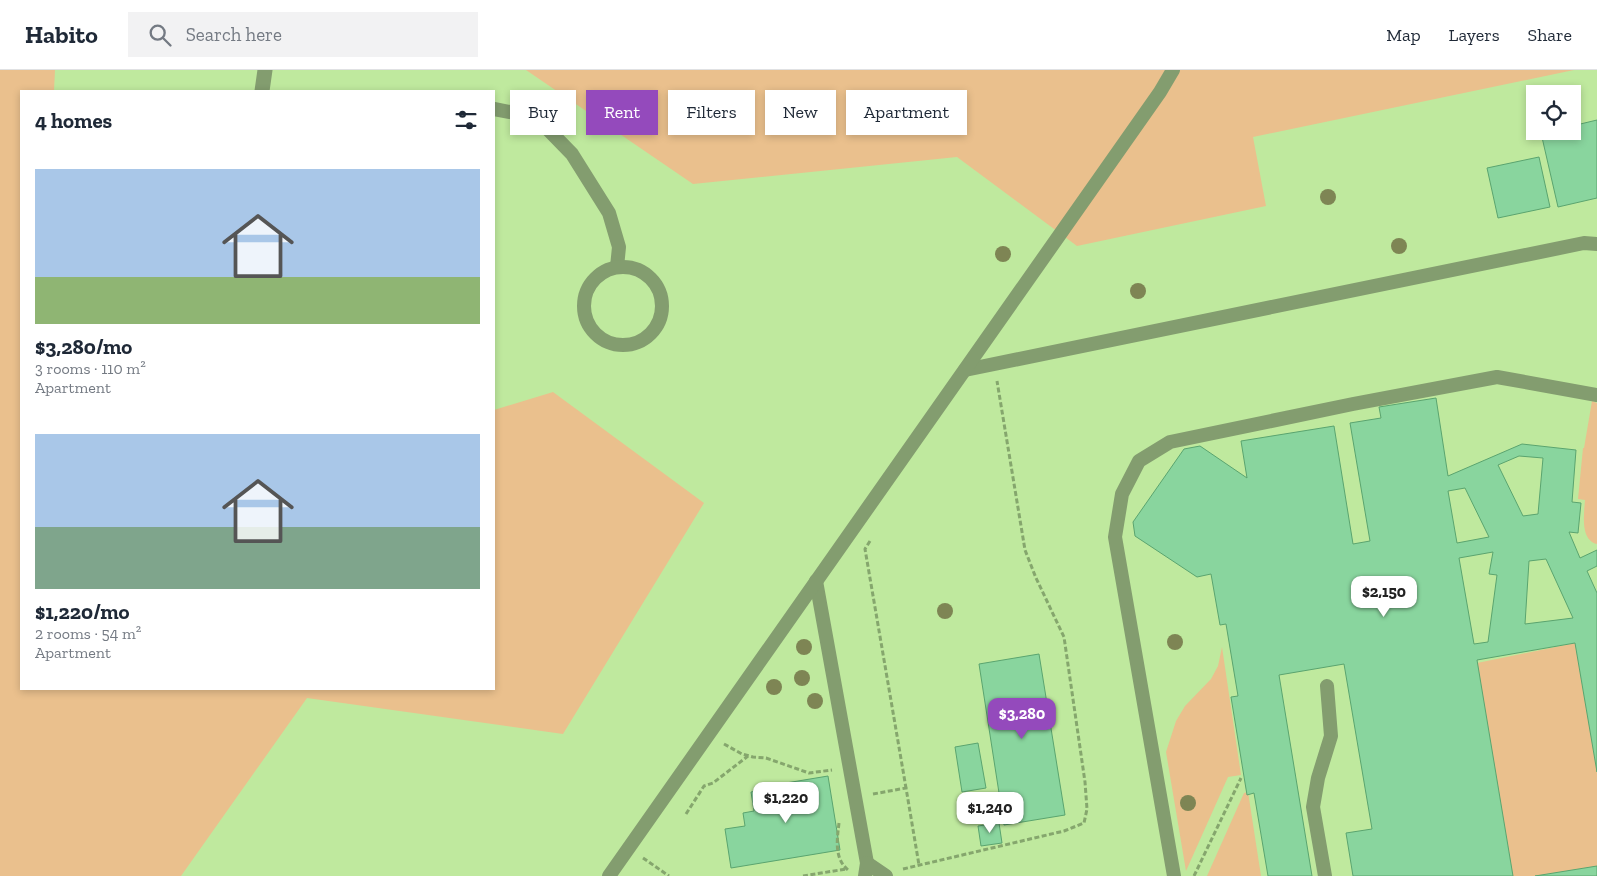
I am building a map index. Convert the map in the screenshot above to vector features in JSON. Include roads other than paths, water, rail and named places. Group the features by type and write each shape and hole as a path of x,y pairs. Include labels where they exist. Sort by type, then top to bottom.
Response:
{"street":[{"path":"262,90 265,70"}],"lane":[{"path":"609,876 1160,92 1173,70"},
{"path":"495,109 536,117 572,154 609,213 619,248 617,267"},
{"path":"965,370 1574,244 1597,244"},
{"path":"617,267 630,267 651,278 658,288 662,300 662,313 650,334 640,341 628,345 616,344 594,333 587,323 584,311 584,298 588,287 596,277 606,270 617,267"},
{"path":"1174,876 1115,537 1122,494 1139,461 1170,442 1353,404 1497,377 1597,395"},
{"path":"816,581 866,869 884,875"},
{"path":"1325,876 1313,807 1318,778 1330,736 1327,686"}]}
